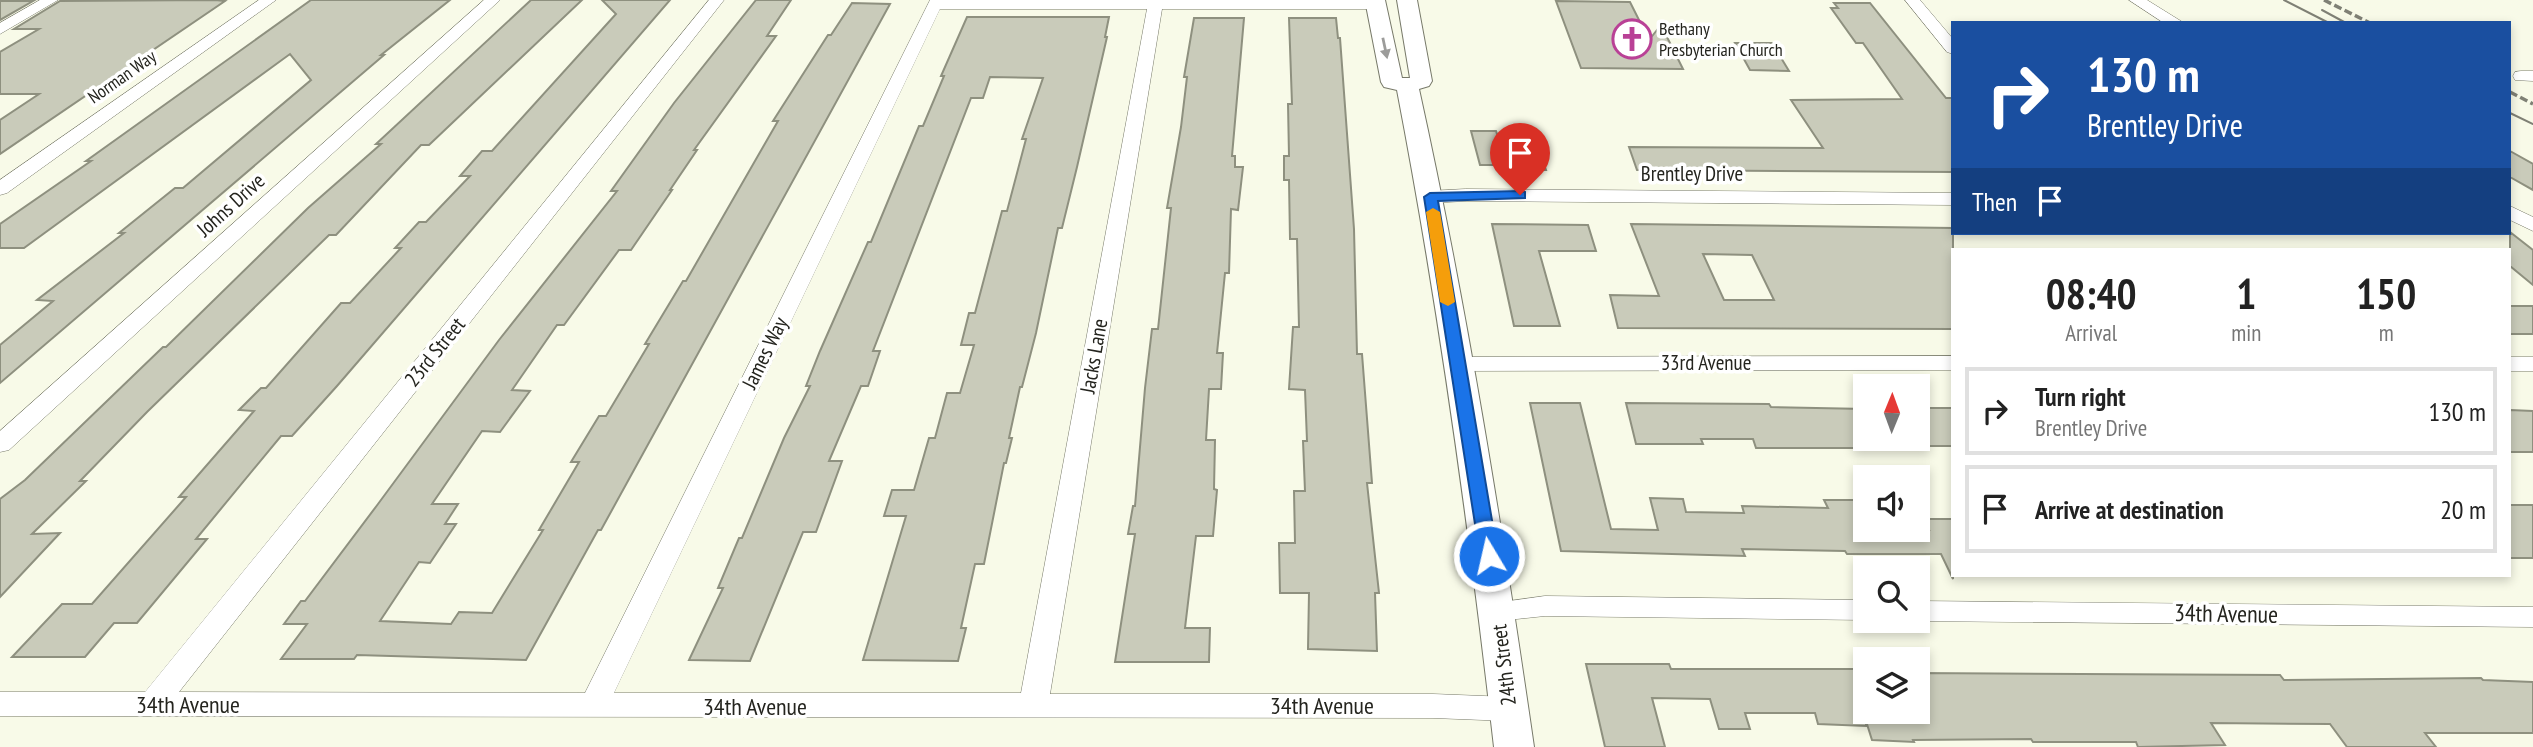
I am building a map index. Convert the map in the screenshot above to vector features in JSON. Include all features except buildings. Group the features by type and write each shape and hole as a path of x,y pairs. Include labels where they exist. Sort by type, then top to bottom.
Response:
{"street":[{"path":"0,29 51,0"},
{"name":"Norman Way","path":"0,189 269,0"},
{"name":"Johns Drive","path":"0,444 494,0"},
{"name":"23rd Street","path":"152,705 717,0"},
{"path":"1407,0 1421,81 1407,86"},
{"path":"1912,0 1951,47"},
{"path":"2136,0 2173,21"},
{"path":"936,2 1154,5 1375,2"},
{"name":"James Way","path":"593,706 936,2"},
{"name":"24th Street","path":"1375,2 1392,82 1407,86 1430,197 1498,611 1514,747"},
{"name":"Jacks Lane","path":"1033,707 1154,5"},
{"name":"Brentley Drive","path":"1430,197 1480,195 1951,199"},
{"path":"2511,213 2533,225"},
{"name":"33rd Avenue","path":"1458,364 1951,363"},
{"path":"2511,364 2533,364"},
{"path":"1498,611 1545,607 1853,610"},
{"name":"34th Avenue","path":"1930,611 2533,618"},
{"name":"34th Avenue","path":"0,705 1433,706 1509,709"}],"tram line":[{"path":"2284,0 2325,21"},
{"path":"2322,10 2342,21"},
{"path":"2511,113 2533,124"}],"railway":[{"path":"2324,0 2366,21"},
{"path":"2511,93 2533,104"}],"slow traffic":[{"path":"1433,212 1448,302"}],"place":[{"name":"Bethany Presbyterian Church","path":"1632,39"}],"route":[{"path":"1489,556 1430,197 1520,195"}]}
